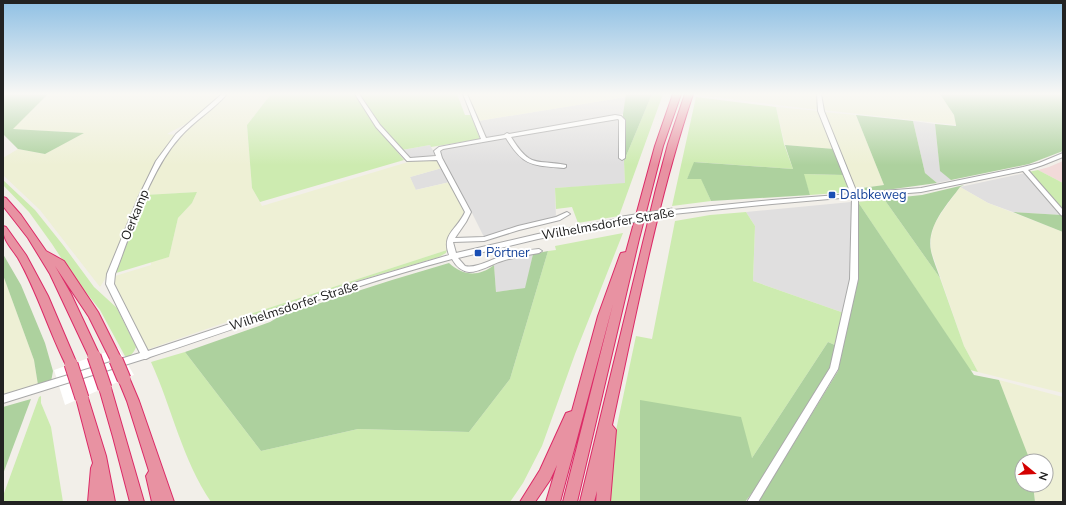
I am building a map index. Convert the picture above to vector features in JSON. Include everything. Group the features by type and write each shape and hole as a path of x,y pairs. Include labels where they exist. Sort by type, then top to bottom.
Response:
{"highway":[{"path":"570,502 634,239 659,146 669,118"},
{"path":"587,502 660,189 681,118"},
{"path":"3,200 15,213 42,253 67,297 94,356 120,437 137,502"},
{"path":"3,229 22,257 43,296 71,364 99,456 108,502"},
{"path":"553,502 604,313 614,282 627,251 634,239"},
{"path":"42,253 60,264 94,315 133,400 153,464 168,502"},
{"path":"527,502 545,475 586,382"},
{"path":"603,502 613,390"},
{"path":"95,502 99,456"},
{"path":"153,464 153,478 160,502"}],"street":[{"name":"Oerkamp","path":"146,356 110,284 111,274 142,196 159,161 178,135 198,118"},
{"path":"372,118 378,126 409,160 439,158"},
{"path":"475,118 484,140"},
{"path":"539,251 508,257 482,267 472,269 458,265 450,247 450,240 465,220 468,212 439,158 437,151 441,148 612,118"},
{"path":"617,118 622,120 622,158"},
{"path":"752,502 834,369 854,280 855,196 824,118"},
{"path":"507,136 517,153 526,160 542,164 564,166"},
{"name":"Wilhelmsdorfer Straße","path":"3,399 146,356 348,288 454,256 529,238 673,212 920,190 1024,169 1042,164 1063,155"},
{"path":"1024,169 1063,214"},
{"path":"450,240 484,239 518,228 558,219 567,214"}],"shaded area":[{"path":"499,118 602,118 485,138 478,121"},
{"path":"623,118 625,184 555,188 556,218 484,237 440,156 440,152 446,148"},
{"path":"913,121 935,124 940,170 951,180 937,183 925,173"},
{"path":"430,145 436,156 411,159 402,150"},
{"path":"1063,161 1063,183 1038,170 1049,167"},
{"path":"442,168 450,182 415,190 410,177"},
{"path":"1025,173 1062,215 1013,212 988,203 960,187"},
{"path":"852,202 852,279 844,313 753,281 755,226 746,212"},
{"path":"533,254 526,288 496,292 494,265 513,258"}],"green space":[{"path":"3,118 24,118 13,129 84,133 45,154 18,149 3,134"},
{"path":"24,118 195,118 167,134 176,135 156,161 109,273 100,287 40,210 3,175 3,158 18,149 45,154 83,133 12,129"},
{"path":"200,118 253,118 247,125 252,188 262,206 408,162 434,159 439,161 442,168 410,177 416,190 450,182 465,212 465,216 449,236 447,250 244,316 149,349 145,347 114,281 115,276 151,265 151,262 169,257 178,218 192,203 197,192 145,195 162,160 180,135"},
{"path":"253,118 371,118 404,160 260,202 252,188 247,125"},
{"path":"375,118 472,118 480,139 402,150"},
{"path":"477,118 499,118 478,121"},
{"path":"623,118 642,118 624,161"},
{"path":"642,118 655,118 619,216 578,223 572,207 556,209 555,188 625,183 624,161"},
{"path":"691,118 778,118 784,144 793,169 695,162 687,179 701,178 711,201 672,206"},
{"path":"779,118 822,118 834,149 785,145"},
{"path":"825,118 857,118 884,185 855,189"},
{"path":"857,118 880,118 913,121 925,173 937,183 857,194 855,189 884,185"},
{"path":"890,118 955,118 956,125"},
{"path":"955,118 1063,118 1063,151 1029,164 951,180 940,171 935,124 956,125"},
{"path":"785,145 834,149 844,175 804,174 810,195 711,201 701,179 687,179 694,162 793,169"},
{"path":"1038,170 1063,183 1063,212 1028,172"},
{"path":"803,174 844,175 851,192 810,195"},
{"path":"3,180 35,210 94,287 117,308 136,347 129,356 126,358 100,310 73,276 29,212 3,185"},
{"path":"964,185 960,187 939,216 932,233 930,242 931,251 940,278 884,199 922,195"},
{"path":"960,187 988,203 1063,232 1063,393 978,372 964,346 931,250 931,237 934,225"},
{"path":"197,192 192,203 178,218 169,257 116,273 145,195"},
{"path":"884,199 940,278 964,346 978,372 970,370 858,202"},
{"path":"858,202 974,375 999,380 1027,453 1014,453 1014,493 1034,493 1035,502 758,502 838,371 858,280"},
{"path":"746,212 755,226 753,281 844,313 837,346 828,342 752,458 640,408 640,502 608,502 615,435 636,336 652,339 675,221 710,215"},
{"path":"1013,212 1062,215 1063,232"},
{"path":"623,233 575,354 542,446 523,483 510,502 211,502 192,468 151,362 185,352 261,451 358,429 469,432 510,379 548,251 556,250 555,246"},
{"path":"447,250 446,253 439,257 357,281 249,318 244,316"},
{"path":"548,251 510,379 469,432 358,429 261,451 185,352 270,322 280,316 449,263 465,273 483,272 494,265 496,292 525,288 533,254"},
{"path":"3,254 21,285 45,343 53,371 51,382 38,385 34,360 3,275"},
{"path":"3,275 34,360 38,385 3,394"},
{"path":"828,342 837,346 832,367 758,485 745,502 640,502 640,400 741,417 752,458"},
{"path":"999,380 1063,397 1063,502 1035,502 1034,493 1054,493 1054,453 1026,453"},
{"path":"41,396 41,403 51,427 63,502 3,502 3,496 39,397"},
{"path":"31,399 3,474 3,407"}],"pier":[{"path":"118,348 134,375 65,405 54,370"}],"place":[{"name":"Dalbkeweg","path":"832,195"},
{"name":"Pörtner","path":"478,253"}]}
